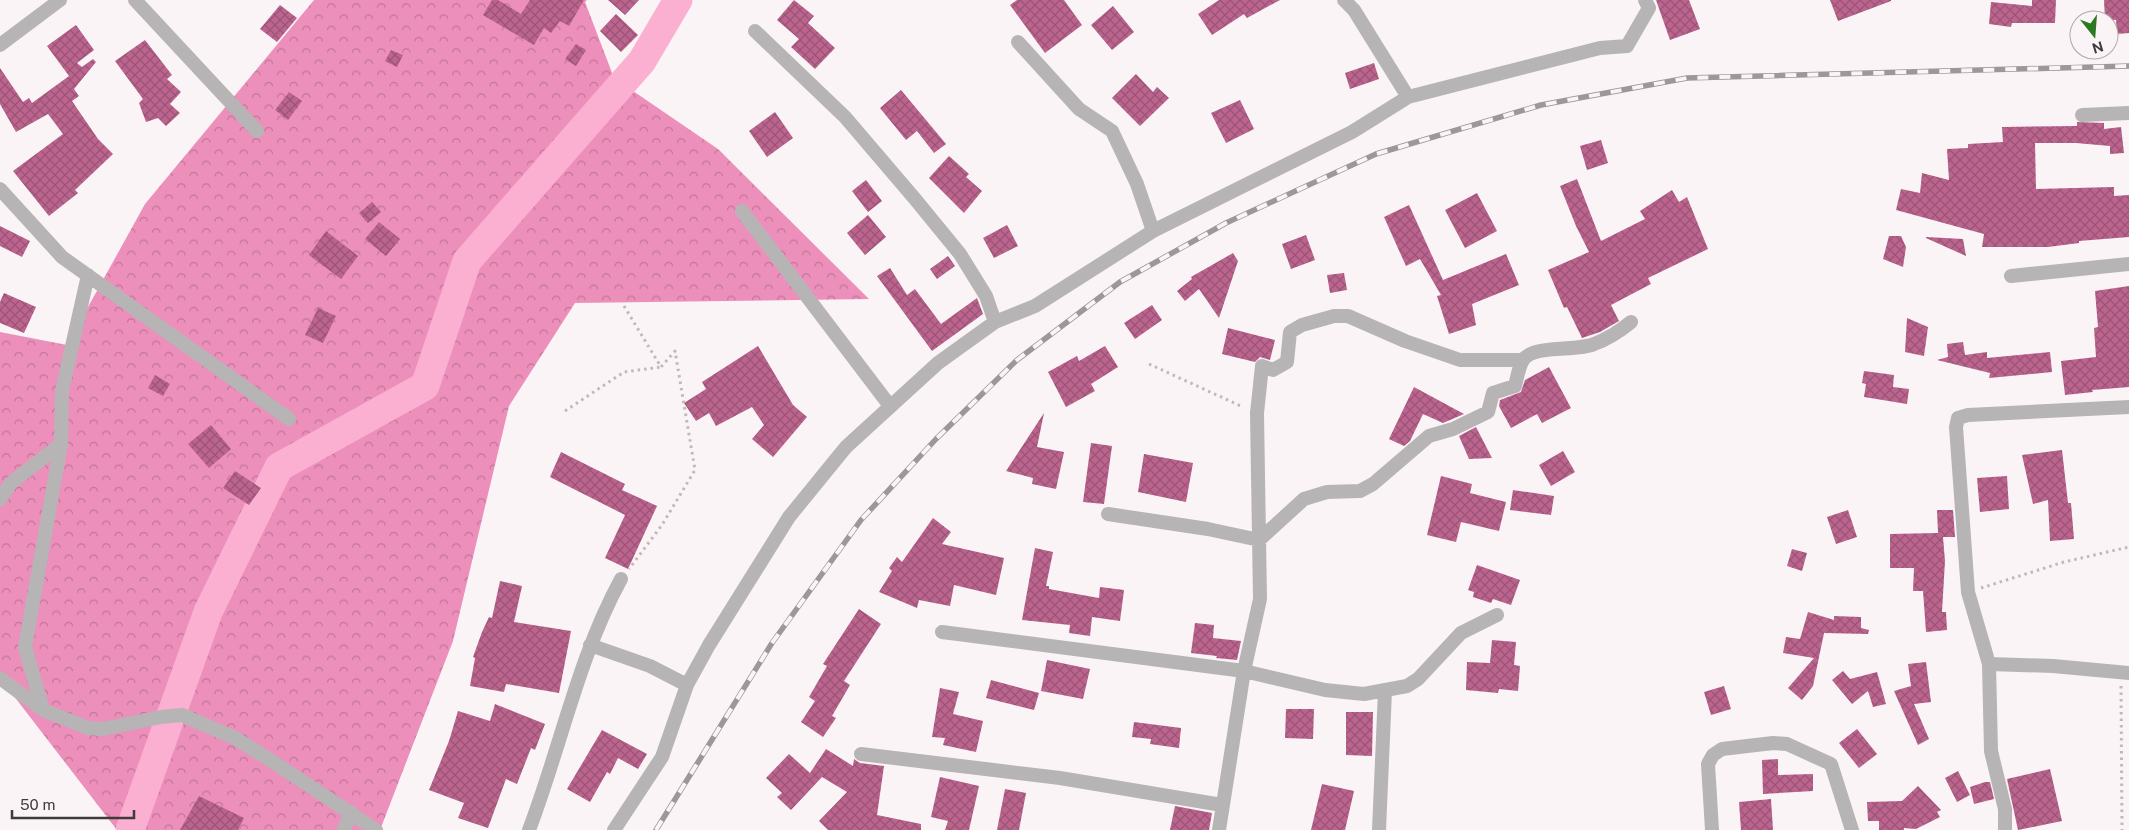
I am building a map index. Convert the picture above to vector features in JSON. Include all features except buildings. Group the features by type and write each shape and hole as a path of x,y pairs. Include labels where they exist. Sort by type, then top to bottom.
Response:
{"street":[{"path":"0,45 60,0"},
{"path":"135,0 257,131"},
{"path":"1344,0 1354,10 1408,97"},
{"path":"614,830 662,757 687,685 789,517 846,446 938,363 995,322 1034,306 1153,231 1352,132 1408,97 1600,48 1627,46 1649,8 1645,0"},
{"path":"756,31 844,117 915,199 960,254 986,296 995,322"},
{"path":"1018,42 1079,109 1112,131 1138,184 1153,231"},
{"path":"2082,114 2129,113"},
{"path":"0,189 62,257 289,419"},
{"path":"742,211 890,406"},
{"path":"2011,276 2129,264"},
{"path":"43,710 25,647 61,444 62,391 88,275"},
{"path":"1219,830 1244,671 1260,599 1257,414 1262,366 1273,370 1287,362 1290,332 1302,326 1334,316 1348,316 1405,341 1460,360 1522,360"},
{"path":"1259,540 1304,500 1327,492 1360,490 1373,484 1429,436 1452,429 1488,412 1493,394 1515,386 1522,360 1529,354 1538,351 1593,345 1620,331 1631,322"},
{"path":"2005,830 2004,809 1991,751 1989,664 1968,592 1956,427 1958,418 1968,415 2129,407"},
{"path":"0,499 11,483 61,444"},
{"path":"1108,514 1208,528 1259,540"},
{"path":"529,830 547,782 590,645 602,614 622,579"},
{"path":"942,632 1244,671 1325,690 1364,694 1408,686 1418,679 1461,633 1497,615"},
{"path":"590,645 650,666 687,685"},
{"path":"1989,664 2053,666 2125,673"},
{"path":"0,678 43,710 88,728 103,729 161,717 182,715 235,738 376,830"},
{"path":"1379,830 1385,691"},
{"path":"1712,830 1708,764 1713,755 1722,749 1773,743 1787,744 1831,764 1852,830"},
{"path":"861,754 1060,778 1222,805"},
{"path":"344,830 351,812"}],"path":[{"path":"624,306 661,367"},
{"path":"565,411 624,372 661,367 675,351 694,470 662,525 622,579"},
{"path":"1149,364 1257,414"},
{"path":"1968,592 2064,562 2129,547"},
{"path":"2122,830 2119,699 2125,673"}],"green space":[{"path":"314,0 587,0 585,2 614,78 718,149 869,299 575,303 509,406 453,641 380,830 117,830 0,678 0,332 67,345 145,204"}],"waterway":[{"path":"130,830 208,612 279,467 425,386 467,261 642,61 678,0"}],"railway":[{"path":"656,830 772,643 861,520 936,439 1017,360 1120,282 1226,223 1376,154 1541,105 1687,78 2129,66"}]}
